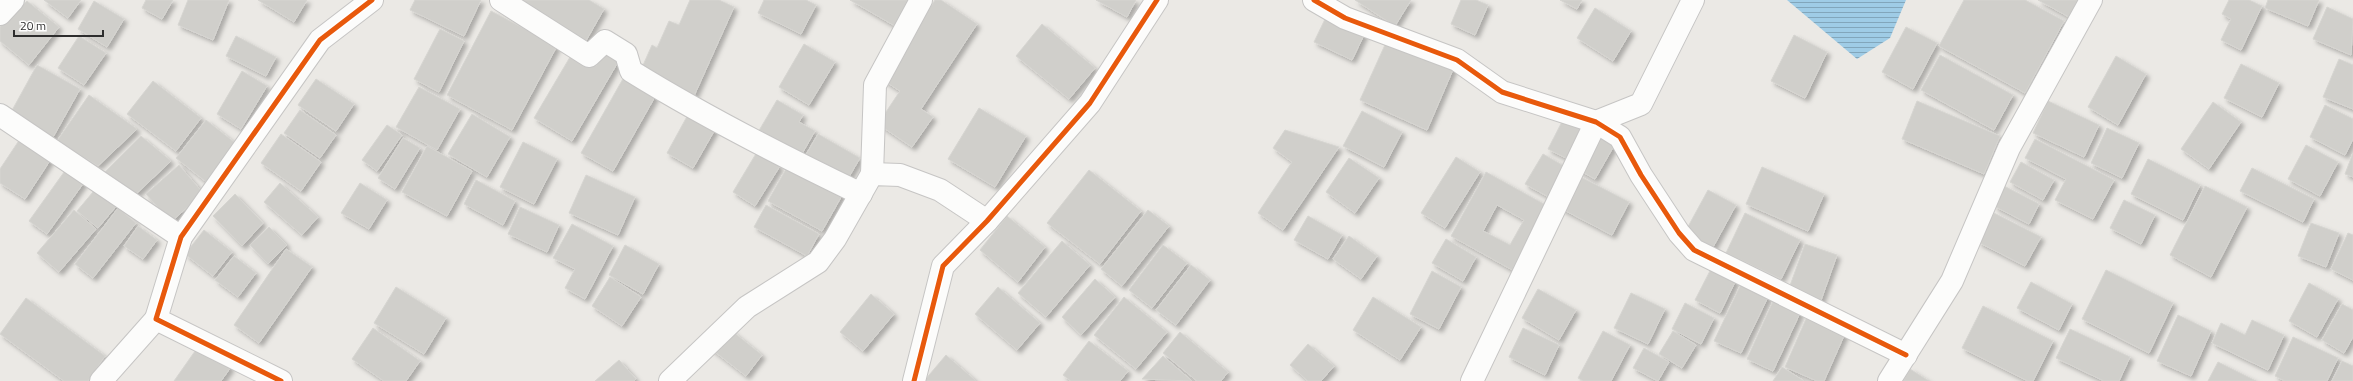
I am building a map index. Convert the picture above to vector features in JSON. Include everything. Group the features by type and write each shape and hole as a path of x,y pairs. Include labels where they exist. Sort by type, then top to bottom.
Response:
{"street":[{"path":"0,14 13,0"},
{"path":"102,381 156,319 181,237 320,40 372,0"},
{"path":"501,0 589,56 605,41 626,54 631,70 676,98 751,140 861,194"},
{"path":"670,381 747,307 818,262 835,239 872,174 875,85 920,0"},
{"path":"914,381 943,266 987,221 1090,103 1157,0"},
{"path":"1314,0 1345,18 1457,60 1502,92 1596,122 1620,136 1641,176 1680,234 1694,250 1906,355"},
{"path":"1472,381 1596,122 1641,104 1693,0"},
{"path":"1889,381 1952,282 2009,148 2090,0"},
{"path":"0,115 181,237"},
{"path":"872,174 900,175 940,190 987,221"},
{"path":"156,319 281,381"}],"water":[{"path":"1787,0 1906,0 1890,38 1857,59"}],"building":[{"path":"44,0 81,0 68,18"},
{"path":"146,0 173,0 162,19 142,8"},
{"path":"188,0 229,0 213,40 178,25"},
{"path":"258,0 307,0 294,22"},
{"path":"415,0 481,0 464,36 410,10"},
{"path":"511,0 589,0 604,9 583,46"},
{"path":"690,0 719,0 734,7 694,96 640,72 652,45 657,48 669,21 679,25"},
{"path":"764,0 806,0 816,5 801,34 758,13"},
{"path":"850,0 919,0 902,30"},
{"path":"935,0 941,0 977,24 921,109 933,117 912,147 878,124 900,91 883,80"},
{"path":"1096,0 1136,0 1127,17"},
{"path":"1355,0 1411,0 1395,26"},
{"path":"1461,0 1476,0 1488,5 1475,35 1451,24"},
{"path":"1560,0 1582,0 1577,9"},
{"path":"1964,0 2025,0 2064,21 2025,93 1939,46"},
{"path":"2038,0 2078,0 2069,17"},
{"path":"2229,0 2249,0 2262,6 2241,50 2221,40 2231,19 2222,14"},
{"path":"2268,0 2319,0 2308,26 2265,8"},
{"path":"27,1 59,27 29,65 0,41 0,27"},
{"path":"94,1 124,19 107,47 78,29"},
{"path":"2327,7 2353,19 2351,55 2313,39"},
{"path":"1595,8 1631,31 1613,61 1577,38"},
{"path":"491,11 557,46 512,130 447,95"},
{"path":"1327,15 1365,33 1352,60 1314,42"},
{"path":"1042,24 1095,68 1069,99 1016,56"},
{"path":"1906,27 1937,43 1913,89 1882,72"},
{"path":"440,29 464,41 439,92 414,79"},
{"path":"1794,35 1827,52 1805,98 1771,81"},
{"path":"79,36 106,53 84,85 58,68"},
{"path":"236,36 276,57 266,76 226,56"},
{"path":"1389,36 1455,65 1427,130 1360,100"},
{"path":"804,44 835,62 809,105 779,87"},
{"path":"573,52 596,66 604,53 618,62 572,141 534,118"},
{"path":"1940,55 2013,95 1994,130 1921,90"},
{"path":"2116,56 2146,74 2118,125 2088,107"},
{"path":"2339,59 2353,65 2353,109 2323,97"},
{"path":"2241,64 2279,83 2262,117 2224,98"},
{"path":"37,65 80,89 52,139 10,114"},
{"path":"242,71 267,86 241,129 217,114"},
{"path":"624,77 656,95 613,171 581,153"},
{"path":"316,79 354,104 336,131 298,105"},
{"path":"153,81 201,118 176,151 127,114"},
{"path":"419,87 460,109 437,150 396,127"},
{"path":"89,95 137,129 98,166 57,141"},
{"path":"777,100 803,115 799,122 815,131 799,159 757,134"},
{"path":"1917,101 2000,136 1984,174 1902,139"},
{"path":"2048,101 2099,125 2084,157 2033,133"},
{"path":"2213,102 2241,122 2209,169 2181,149"},
{"path":"2325,105 2353,119 2353,139 2345,155 2310,137"},
{"path":"979,108 1026,136 995,187 948,159"},
{"path":"300,110 336,135 320,158 284,133"},
{"path":"690,111 717,126 693,168 667,153"},
{"path":"1362,111 1402,132 1384,167 1343,146"},
{"path":"472,114 510,137 487,177 448,154"},
{"path":"1566,114 1592,128 1574,162 1548,149"},
{"path":"206,120 239,146 209,184 176,158"},
{"path":"387,125 402,135 377,171 362,160"},
{"path":"2107,128 2139,143 2122,178 2091,163"},
{"path":"1285,130 1339,147 1283,230 1258,213 1292,162 1273,148"},
{"path":"1595,133 1615,144 1595,179 1575,168"},
{"path":"281,134 321,162 301,191 261,163"},
{"path":"818,134 860,158 846,182 804,158"},
{"path":"22,136 53,156 25,199 0,183 0,169"},
{"path":"141,136 171,161 135,195 104,173"},
{"path":"403,138 420,148 395,189 378,178"},
{"path":"2035,139 2114,180 2093,219 2055,200 2066,179 2025,158"},
{"path":"523,142 557,159 534,204 500,187"},
{"path":"2306,145 2338,162 2320,196 2288,179"},
{"path":"427,146 472,171 447,216 402,192"},
{"path":"757,152 780,166 755,206 733,192"},
{"path":"2353,153 2353,177 2345,174"},
{"path":"1543,154 1571,170 1554,200 1525,184"},
{"path":"1456,157 1480,172 1445,228 1421,213"},
{"path":"1349,158 1379,178 1355,213 1326,192"},
{"path":"2148,159 2200,185 2183,220 2131,194"},
{"path":"790,162 844,192 822,231 768,201"},
{"path":"2021,162 2054,180 2043,200 2010,182"},
{"path":"179,165 203,193 171,222 146,194"},
{"path":"1762,167 1824,194 1808,231 1746,204"},
{"path":"67,168 85,181 47,234 29,221"},
{"path":"2252,168 2314,199 2303,222 2240,191"},
{"path":"1089,170 1141,211 1100,264 1047,223"},
{"path":"1486,172 1551,208 1516,272 1451,236","holes":["1497,205 1524,220 1510,245 1483,231"]},
{"path":"586,175 635,197 618,235 569,213"},
{"path":"1577,175 1629,202 1612,235 1560,208"},
{"path":"476,180 515,201 503,225 464,204"},
{"path":"280,183 318,217 302,235 264,202"},
{"path":"360,183 387,200 369,229 341,213"},
{"path":"98,186 119,203 98,228 77,211"},
{"path":"2004,186 2039,204 2029,224 1994,206"},
{"path":"2205,186 2247,207 2211,277 2170,255"},
{"path":"1708,190 1736,205 1712,249 1684,234"},
{"path":"235,194 263,223 242,246 213,216"},
{"path":"2124,200 2155,215 2141,244 2110,228"},
{"path":"766,205 819,234 807,256 754,227"},
{"path":"520,207 559,225 547,252 508,234"},
{"path":"118,208 136,223 93,278 75,264"},
{"path":"74,210 96,229 59,272 37,253"},
{"path":"1148,210 1169,226 1122,286 1101,269"},
{"path":"1745,213 1800,240 1781,279 1726,253"},
{"path":"1994,213 2041,237 2025,266 1978,242"},
{"path":"1007,216 1045,247 1018,282 980,250"},
{"path":"1308,216 1342,235 1328,259 1294,240"},
{"path":"2311,223 2339,233 2326,267 2298,256"},
{"path":"572,224 613,246 585,299 565,288 575,269 553,258"},
{"path":"138,226 157,240 143,259 124,246"},
{"path":"269,227 287,245 268,264 250,245"},
{"path":"204,230 232,252 213,276 185,254"},
{"path":"2348,233 2353,235 2353,280 2331,269"},
{"path":"1349,236 1377,256 1361,279 1333,259"},
{"path":"1446,239 1476,257 1463,281 1432,263"},
{"path":"1062,241 1090,265 1046,317 1018,293"},
{"path":"1805,244 1837,255 1820,303 1788,291"},
{"path":"625,245 659,264 643,294 609,275"},
{"path":"1163,245 1187,263 1152,308 1129,290"},
{"path":"286,249 312,267 259,343 234,325"},
{"path":"234,256 256,273 238,297 215,280"},
{"path":"1191,265 1210,280 1176,325 1156,310"},
{"path":"1712,267 1736,280 1720,313 1695,300"},
{"path":"2106,270 2173,303 2149,353 2082,319"},
{"path":"1432,271 1461,287 1439,329 1410,314"},
{"path":"610,277 641,297 622,326 592,306"},
{"path":"1095,279 1115,297 1081,335 1062,317"},
{"path":"1742,282 1769,295 1741,353 1714,341"},
{"path":"2031,282 2072,304 2059,330 2017,308"},
{"path":"2309,283 2338,299 2317,337 2289,321"},
{"path":"396,287 446,318 424,354 374,323"},
{"path":"998,287 1040,323 1017,350 975,314"},
{"path":"1538,289 1576,310 1559,340 1522,318"},
{"path":"1631,293 1665,309 1648,344 1614,328"},
{"path":"871,294 894,314 863,351 840,332"},
{"path":"1124,297 1167,332 1136,369 1094,335"},
{"path":"1373,297 1421,327 1400,360 1353,330"},
{"path":"26,298 105,356 88,381 64,381 0,334"},
{"path":"1774,299 1801,311 1773,371 1747,359"},
{"path":"1685,303 1714,318 1701,344 1672,329"},
{"path":"2342,304 2353,310 2353,337 2344,353 2322,340"},
{"path":"1983,306 2053,341 2033,381 2028,381 1962,348"},
{"path":"1809,312 1847,329 1824,381 1817,381 1785,367"},
{"path":"2178,315 2211,331 2191,376 2157,361"},
{"path":"2252,320 2284,335 2268,370 2212,343 2221,323 2245,335"},
{"path":"727,327 762,355 746,376 710,348"},
{"path":"373,328 420,361 406,381 384,381 352,359"},
{"path":"1523,328 1559,345 1545,375 1509,357"},
{"path":"2070,329 2130,357 2119,381 2104,381 2056,358"},
{"path":"1603,331 1630,345 1611,381 1583,381 1578,378"},
{"path":"1673,331 1696,345 1682,368 1659,354"},
{"path":"1180,332 1228,372 1221,381 1197,381 1163,353"},
{"path":"2293,337 2338,358 2327,381 2285,381 2275,376"},
{"path":"1089,341 1128,371 1120,381 1071,381 1063,375"},
{"path":"200,344 231,367 221,381 174,381"},
{"path":"1308,344 1334,366 1321,381 1308,381 1290,365"},
{"path":"1644,348 1669,362 1658,381 1633,368"},
{"path":"946,355 976,381 924,381"},
{"path":"1163,356 1192,381 1142,379"},
{"path":"619,360 636,379 634,381 595,381"},
{"path":"2342,361 2353,366 2353,381 2332,381"},
{"path":"2218,362 2256,381 2208,381"},
{"path":"1782,367 1804,381 1773,381"},
{"path":"1910,369 1929,381 1903,381"}],"cycle path":[{"path":"281,381 156,319 181,237 320,40 372,0"},
{"path":"914,381 943,266 987,221 1090,103 1157,0"},
{"path":"1314,0 1345,18 1457,60 1502,92 1596,122 1620,137 1641,175 1679,233 1694,250 1906,355"}]}
